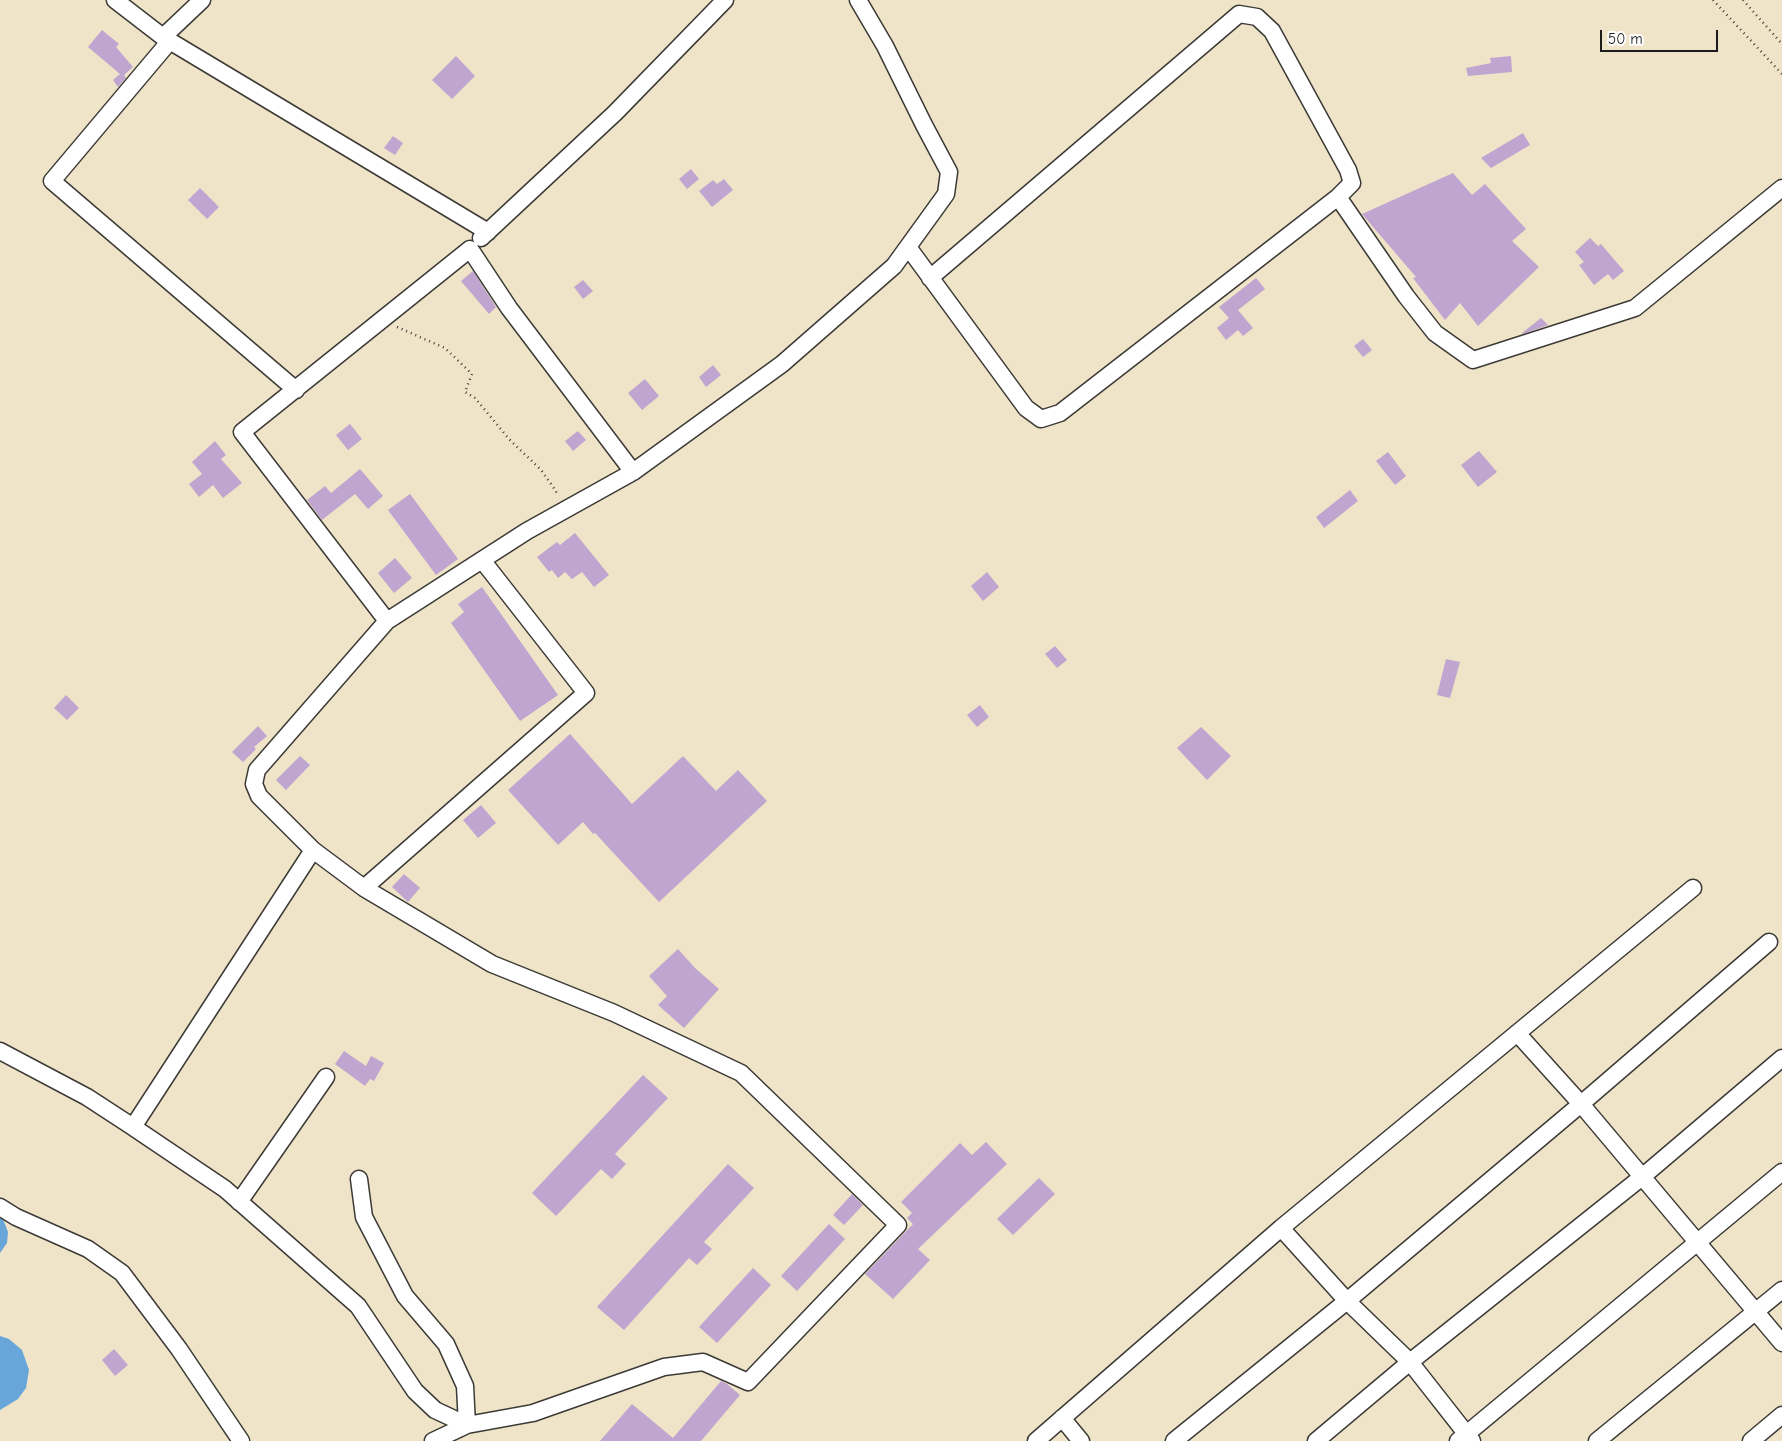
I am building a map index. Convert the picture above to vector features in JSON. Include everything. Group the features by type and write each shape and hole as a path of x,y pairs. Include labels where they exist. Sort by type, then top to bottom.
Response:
{"street":[{"path":"115,0 166,40 488,232"},
{"path":"202,0 166,40 52,181 296,390"},
{"path":"387,621 242,432 488,232 615,113 725,0"},
{"path":"433,1441 467,1424 533,1413 664,1367 703,1362 748,1382 898,1225 741,1073 614,1014 492,964 364,888 313,850 259,796 254,784 257,770 387,621 526,532 633,472 782,364 894,266 946,194 949,172 885,46 858,0"},
{"path":"908,247 930,278 1026,408 1041,419 1060,413 1338,197 1352,183 1348,170 1272,31 1257,16 1240,14 930,278"},
{"path":"1338,197 1406,296 1435,333 1473,360 1635,308 1782,188"},
{"path":"470,248 509,308 633,472"},
{"path":"364,888 586,694 482,560"},
{"path":"133,1127 313,850"},
{"path":"1036,1441 1281,1228 1692,888"},
{"path":"1174,1441 1347,1302 1581,1104 1768,942"},
{"path":"1517,1033 1581,1104 1782,1343"},
{"path":"0,1051 87,1097 225,1189 358,1306 415,1390 435,1410 467,1424"},
{"path":"1316,1441 1410,1362 1642,1177 1782,1058"},
{"path":"239,1202 326,1077"},
{"path":"1281,1228 1347,1302 1410,1362 1466,1439 1782,1172"},
{"path":"359,1179 364,1217 405,1296 446,1344 465,1386 467,1424"},
{"path":"0,1207 16,1217 88,1250 122,1273 179,1350 241,1441"},
{"path":"1597,1441 1782,1290"},
{"path":"1750,1441 1782,1415"},
{"path":"1062,1418 1081,1441"}],"path":[{"path":"1713,0 1782,74"},
{"path":"1743,0 1782,44"},
{"path":"382,320 445,348 472,374 465,392 475,398 509,439 541,470 556,491 562,512"}],"water":[{"path":"0,1216 8,1232 7,1243 0,1253"},
{"path":"0,1336 9,1339 22,1350 29,1370 26,1388 18,1399 0,1410"}],"building":[{"path":"102,30 119,44 116,47 133,67 124,75 126,78 118,87 113,80 120,74 88,47"},
{"path":"456,56 475,76 452,99 432,80"},
{"path":"1511,56 1512,72 1468,76 1466,68 1491,63 1490,58"},
{"path":"1523,133 1530,145 1491,168 1481,158"},
{"path":"393,136 403,143 395,155 384,148"},
{"path":"691,169 699,179 687,189 679,179"},
{"path":"1453,173 1472,195 1485,184 1526,229 1512,241 1539,267 1478,326 1460,303 1445,320 1413,278 1416,277 1362,214"},
{"path":"724,179 733,190 712,207 699,191 713,180 717,184"},
{"path":"200,188 219,207 207,219 188,200"},
{"path":"1590,238 1598,246 1601,244 1624,271 1613,280 1608,274 1594,285 1579,265 1584,262 1575,252"},
{"path":"473,271 496,307 489,314 461,281"},
{"path":"1256,278 1265,289 1238,310 1253,328 1243,336 1238,330 1226,340 1217,328 1229,318 1219,307"},
{"path":"583,280 593,291 583,299 574,287"},
{"path":"1541,318 1548,325 1522,333"},
{"path":"1363,339 1372,350 1363,357 1354,346"},
{"path":"713,365 721,375 706,387 699,377"},
{"path":"645,379 659,396 642,410 628,393"},
{"path":"350,424 362,439 348,450 336,435"},
{"path":"578,431 586,440 573,451 565,441"},
{"path":"215,441 226,455 221,459 242,483 223,498 213,485 199,497 189,484 202,474 192,462"},
{"path":"1479,451 1497,472 1478,487 1461,465"},
{"path":"1388,452 1406,476 1395,485 1376,461"},
{"path":"360,469 383,496 368,509 355,494 322,520 307,500 325,486 331,493"},
{"path":"1350,490 1358,501 1324,528 1316,517"},
{"path":"410,494 458,559 436,575 388,510"},
{"path":"575,533 609,575 594,587 582,572 572,579 565,572 558,578 552,570 549,572 537,557 557,542 560,545"},
{"path":"395,558 412,578 394,593 378,573"},
{"path":"987,572 999,587 983,601 971,586"},
{"path":"482,587 558,695 520,721 451,623 464,612 458,604"},
{"path":"1055,646 1067,660 1057,668 1045,654"},
{"path":"1446,659 1460,662 1450,698 1437,695"},
{"path":"66,695 79,708 67,720 54,708"},
{"path":"980,705 989,717 977,727 967,715"},
{"path":"258,726 267,736 254,747 256,749 243,762 232,752"},
{"path":"1201,727 1231,756 1207,780 1177,748"},
{"path":"570,734 632,804 683,756 716,791 738,770 767,801 659,902 583,822 558,845 508,790"},
{"path":"300,756 310,765 286,790 276,780"},
{"path":"481,805 496,823 478,838 463,820"},
{"path":"404,874 420,888 408,902 392,887"},
{"path":"678,949 695,968 719,989 684,1028 658,1005 667,996 649,976"},
{"path":"344,1051 366,1066 371,1056 384,1063 374,1081 370,1079 365,1086 335,1064"},
{"path":"643,1075 668,1098 615,1154 626,1164 612,1179 601,1169 556,1216 532,1193"},
{"path":"986,1142 1007,1164 918,1249 930,1260 893,1299 865,1274 913,1224 907,1218 912,1213 901,1202 960,1143 972,1155"},
{"path":"728,1164 754,1188 704,1242 712,1249 697,1265 689,1258 624,1330 597,1307"},
{"path":"1039,1178 1055,1194 1013,1235 997,1219"},
{"path":"852,1194 863,1205 844,1225 833,1215"},
{"path":"829,1224 845,1239 797,1291 781,1276"},
{"path":"753,1268 771,1285 717,1343 699,1327"},
{"path":"114,1349 128,1365 115,1376 102,1360"},
{"path":"721,1381 740,1395 701,1441 600,1441 632,1404 673,1438"}]}
